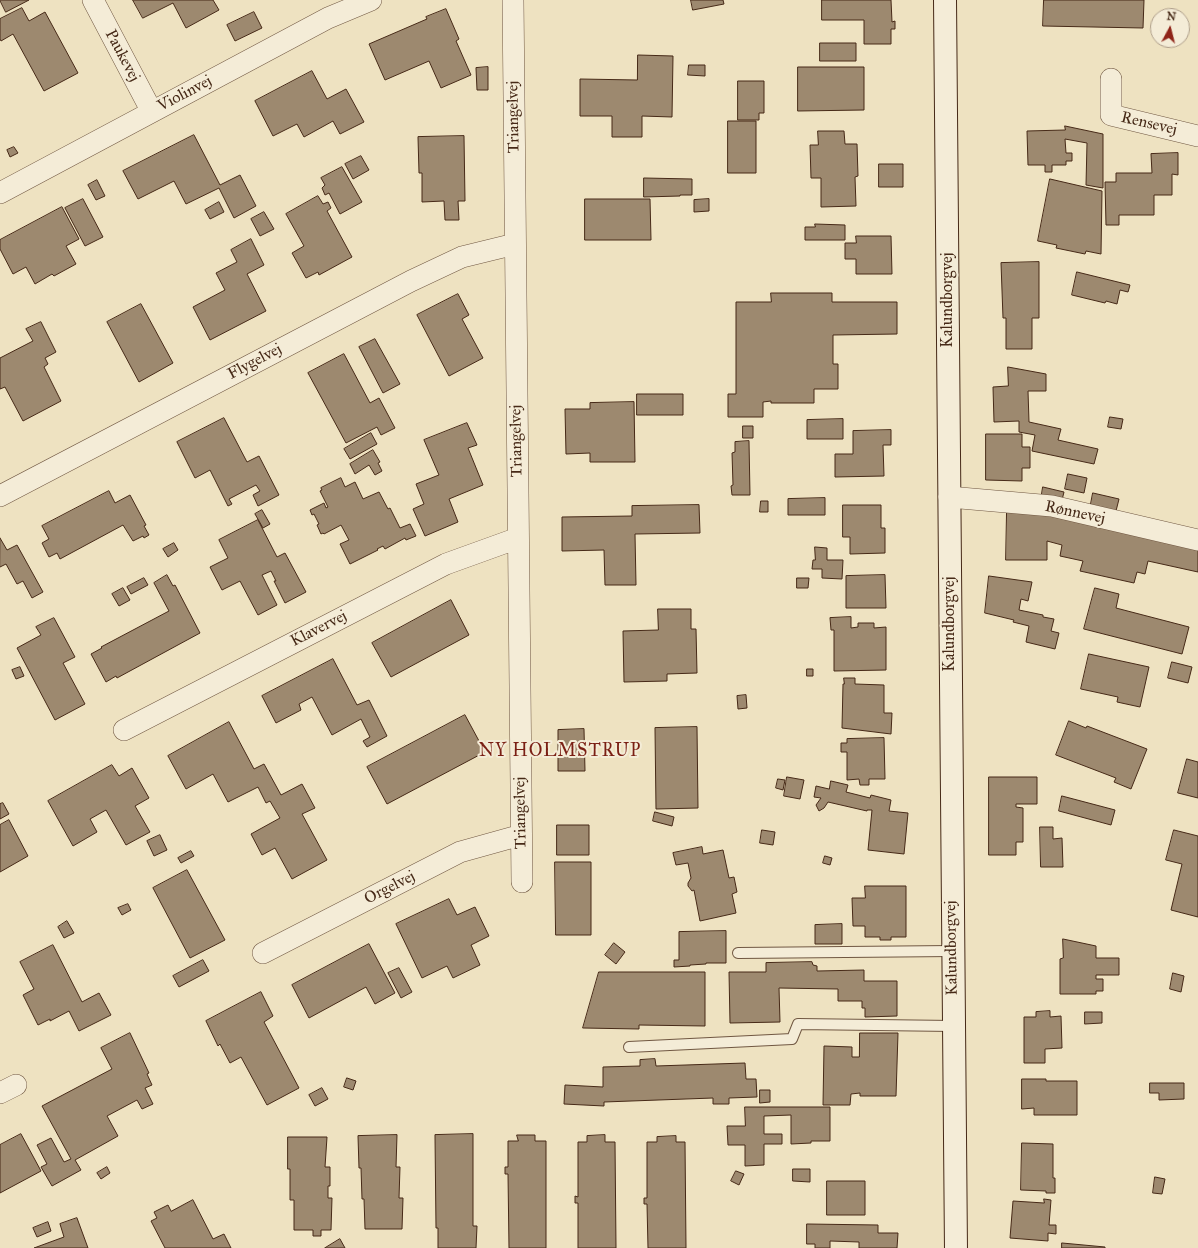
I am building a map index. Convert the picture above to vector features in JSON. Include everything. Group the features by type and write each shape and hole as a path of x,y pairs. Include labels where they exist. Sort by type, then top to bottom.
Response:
{"street":[{"name":"Paukevej","path":"92,0 152,112"},
{"name":"Violinvej","path":"0,192 328,18 371,0"},
{"name":"Triangelvej","path":"513,0 522,882"},
{"name":"Kalundborgvej","path":"945,0 952,951 956,1248"},
{"name":"Rensevej","path":"1111,79 1111,116 1198,136"},
{"name":"Flygelvej","path":"0,496 411,280 462,257 515,244"},
{"name":"Rønnevej","path":"949,497 1052,506 1198,540"},
{"name":"Klavervej","path":"124,730 446,564 518,538"},
{"name":"Orgelvej","path":"263,953 460,852 521,835"}],"lane":[{"path":"738,953 952,951"},
{"path":"629,1047 792,1039 798,1024 953,1026"}],"building":[{"path":"0,0 29,0 6,12"},
{"path":"133,0 213,0 219,10 186,28 173,3 143,18"},
{"path":"691,0 723,0 724,4 693,10"},
{"path":"822,0 891,0 892,22 895,21 895,29 891,29 891,44 864,44 864,20 822,20"},
{"path":"1044,0 1144,0 1143,28 1043,26"},
{"path":"22,8 29,21 45,12 78,73 44,91 13,34 1,41 0,39 0,19"},
{"path":"446,9 459,39 456,41 471,75 441,88 429,61 385,80 369,44 427,19 426,17"},
{"path":"254,12 262,28 235,41 227,25"},
{"path":"820,43 856,43 856,61 820,61"},
{"path":"638,55 673,56 672,117 642,116 642,137 612,137 612,116 580,116 580,79 637,80"},
{"path":"689,65 705,65 705,76 688,75"},
{"path":"488,67 488,90 477,90 476,68"},
{"path":"798,67 864,67 864,110 798,111"},
{"path":"312,71 327,99 346,89 364,122 340,134 333,121 304,137 297,124 273,136 255,101"},
{"path":"738,81 764,81 764,113 759,113 759,120 738,120"},
{"path":"728,121 756,121 756,173 728,173"},
{"path":"1065,126 1103,134 1103,188 1086,185 1087,143 1065,139 1066,153 1072,153 1072,161 1066,161 1066,165 1052,165 1052,172 1045,172 1045,165 1028,165 1027,131 1065,130"},
{"path":"818,131 844,131 845,144 857,144 858,176 855,177 856,206 821,207 821,178 811,178 810,145 818,145"},
{"path":"194,135 220,185 240,175 256,206 234,218 219,188 186,204 174,181 138,199 123,171"},
{"path":"464,136 465,201 458,201 459,220 445,220 444,201 422,202 422,173 419,173 418,137"},
{"path":"14,147 18,153 10,157 7,150"},
{"path":"1178,153 1178,175 1172,174 1172,195 1154,195 1154,215 1119,215 1119,225 1106,225 1105,182 1116,182 1116,173 1152,173 1151,154"},
{"path":"361,156 369,170 353,179 345,164"},
{"path":"879,164 903,164 903,187 879,187"},
{"path":"342,167 362,202 340,214 329,193 325,195 322,188 325,185 321,178"},
{"path":"644,178 692,179 692,195 644,197"},
{"path":"1050,179 1102,191 1101,254 1086,251 1085,254 1056,248 1057,245 1038,241"},
{"path":"97,180 105,196 96,200 88,185"},
{"path":"318,196 323,204 328,202 331,208 327,211 352,257 319,275 318,272 306,278 292,253 304,246 286,214"},
{"path":"83,199 103,237 85,246 65,208"},
{"path":"585,199 650,199 651,240 585,240"},
{"path":"709,199 709,211 694,212 694,200"},
{"path":"219,202 224,212 210,219 205,210"},
{"path":"62,207 79,239 66,246 76,264 54,276 52,274 35,284 26,267 13,274 0,249 0,240"},
{"path":"264,212 274,229 260,236 251,219"},
{"path":"815,224 845,225 845,240 805,240 805,227 815,227"},
{"path":"856,236 891,236 892,274 856,274 856,259 845,259 845,243 856,243"},
{"path":"251,239 264,265 247,274 266,311 210,340 193,307 225,290 216,273 237,262 231,250"},
{"path":"1039,262 1039,318 1032,318 1032,349 1006,349 1006,318 1003,318 1001,263"},
{"path":"1077,272 1130,285 1128,292 1120,290 1117,304 1106,301 1105,303 1072,295"},
{"path":"771,293 832,293 832,302 897,302 897,334 833,335 833,364 838,364 838,389 814,389 814,403 763,402 763,417 728,417 728,394 736,394 736,302 771,302"},
{"path":"458,294 469,315 462,319 483,358 449,376 417,315"},
{"path":"141,304 173,363 139,382 107,322"},
{"path":"41,322 56,352 45,358 48,364 44,367 61,401 23,421 5,387 0,389 0,358 33,341 26,329"},
{"path":"375,339 400,384 383,393 359,347"},
{"path":"344,354 370,403 379,398 395,428 381,435 377,427 346,443 308,373"},
{"path":"1008,367 1046,374 1046,391 1028,391 1029,422 1061,429 1058,440 1098,449 1094,464 1032,451 1035,435 1019,432 1019,421 994,422 993,387 1008,386"},
{"path":"637,394 683,394 683,415 637,415"},
{"path":"634,402 635,462 590,462 590,453 566,454 565,409 590,409 590,403"},
{"path":"1110,417 1123,419 1121,429 1108,427"},
{"path":"224,418 247,462 259,456 279,495 258,506 253,495 260,491 256,485 229,499 232,504 228,506 210,470 195,478 177,442"},
{"path":"843,419 843,439 807,439 807,420"},
{"path":"467,423 477,445 468,448 483,485 449,499 458,522 425,536 413,509 424,504 416,484 439,475 424,440"},
{"path":"743,426 753,426 753,438 743,438"},
{"path":"891,430 891,445 883,445 884,476 835,477 835,454 853,454 853,431"},
{"path":"371,433 377,444 350,459 344,449"},
{"path":"986,434 1022,434 1022,447 1030,447 1030,468 1022,468 1022,481 986,480"},
{"path":"749,441 750,495 732,495 732,453 735,452 735,442"},
{"path":"373,450 380,462 378,463 382,471 375,475 369,465 355,474 350,464"},
{"path":"1068,474 1087,478 1084,493 1065,489"},
{"path":"341,478 345,487 355,482 363,499 379,492 388,509 390,508 400,528 410,524 416,536 406,540 405,538 385,549 383,546 350,564 340,544 349,540 341,525 324,534 321,534 317,525 319,524 314,514 312,515 310,510 324,503 326,508 328,507 320,491 322,490 321,488"},
{"path":"1043,487 1064,492 1061,504 1041,500"},
{"path":"109,491 115,503 130,495 146,525 144,526 149,535 133,541 123,525 60,559 57,553 49,557 42,543 49,539 42,526"},
{"path":"1093,493 1119,499 1115,515 1090,509"},
{"path":"825,498 825,515 788,515 788,499"},
{"path":"761,501 768,501 768,512 760,512"},
{"path":"699,505 700,533 635,534 636,585 605,585 604,550 562,551 562,517 632,516 632,506"},
{"path":"843,505 881,505 881,528 885,528 885,553 850,554 850,537 843,537"},
{"path":"262,510 270,524 263,528 255,514"},
{"path":"1007,510 1048,511 1198,547 1198,572 1148,561 1145,574 1137,572 1134,583 1080,571 1083,561 1060,556 1062,545 1047,541 1047,560 1006,560"},
{"path":"258,520 277,557 285,553 306,592 285,603 274,581 276,581 271,571 262,575 277,605 258,615 240,581 222,590 210,567 228,558 219,540"},
{"path":"0,538 7,550 17,545 43,592 32,598 23,581 17,584 6,564 0,567"},
{"path":"174,543 178,550 168,557 163,549"},
{"path":"815,547 827,548 827,560 843,560 842,579 822,578 822,569 812,569 813,560 815,560"},
{"path":"167,575 173,586 175,585 200,633 117,678 116,676 106,682 91,654 102,648 101,647 169,611 154,583"},
{"path":"885,575 886,608 846,608 846,576"},
{"path":"989,576 1032,582 1028,601 1021,599 1019,610 1054,619 1051,631 1059,633 1055,649 1026,642 1029,626 1013,622 1014,620 985,613"},
{"path":"144,578 148,585 131,594 127,587"},
{"path":"797,578 809,578 808,588 797,588"},
{"path":"123,588 130,600 119,606 112,594"},
{"path":"1095,588 1119,594 1116,608 1189,627 1182,654 1084,629"},
{"path":"451,600 469,635 391,677 372,643"},
{"path":"658,609 691,609 691,629 696,629 697,673 667,674 667,681 624,682 623,631 658,630"},
{"path":"851,617 851,628 858,627 858,623 874,623 874,628 886,627 886,670 834,671 834,630 831,630 830,618"},
{"path":"54,618 75,657 63,663 85,704 55,720 17,648 41,635 36,627"},
{"path":"1089,654 1149,667 1140,707 1117,702 1118,697 1081,689"},
{"path":"333,659 357,705 369,700 387,736 367,747 363,741 370,737 361,719 332,735 312,697 299,704 301,710 276,723 262,696"},
{"path":"1172,662 1192,667 1188,683 1168,678"},
{"path":"20,667 24,676 16,679 12,670"},
{"path":"807,669 813,669 813,676 807,676"},
{"path":"844,678 855,678 855,684 884,685 884,713 892,713 891,734 842,728"},
{"path":"746,695 747,708 738,709 737,696"},
{"path":"465,715 485,752 387,804 367,767"},
{"path":"1069,721 1086,728 1087,726 1147,749 1131,789 1114,782 1116,778 1056,755"},
{"path":"229,722 254,769 264,764 281,795 302,784 315,808 302,814 327,860 292,879 275,848 262,855 251,834 280,818 270,801 266,803 258,787 228,802 213,774 186,789 168,756"},
{"path":"697,727 698,808 656,809 655,728"},
{"path":"584,729 585,771 558,771 558,730"},
{"path":"884,738 885,779 869,779 869,785 860,785 859,779 847,780 847,752 841,752 841,743 847,743 847,739"},
{"path":"1187,759 1198,762 1198,798 1178,793"},
{"path":"112,765 119,776 132,768 149,798 135,806 150,832 126,845 106,810 90,819 97,832 73,846 48,801"},
{"path":"787,777 804,780 800,799 784,796"},
{"path":"989,777 1037,777 1037,804 1016,804 1016,807 1023,808 1023,842 1016,842 1016,855 989,855"},
{"path":"778,779 785,780 783,790 776,788"},
{"path":"831,781 848,785 846,792 870,798 871,795 891,800 889,811 908,813 904,854 868,850 872,810 867,811 828,802 824,808 819,811 816,805 821,798 814,797 816,786 829,789"},
{"path":"1062,796 1115,810 1111,825 1059,811"},
{"path":"3,803 9,814 0,819 0,804"},
{"path":"655,812 674,817 672,826 653,821"},
{"path":"9,820 28,856 0,872 0,825"},
{"path":"557,825 589,825 589,855 557,855"},
{"path":"1040,827 1053,827 1053,839 1062,838 1063,867 1041,867"},
{"path":"762,830 775,832 773,845 760,843"},
{"path":"1174,830 1198,836 1198,917 1171,910 1182,864 1166,860"},
{"path":"160,835 167,850 154,856 147,841"},
{"path":"702,847 703,854 723,850 729,878 734,877 737,892 732,894 736,913 700,921 694,890 692,891 688,886 691,878 688,863 676,865 673,853"},
{"path":"191,851 194,856 181,863 178,858"},
{"path":"825,856 832,858 830,865 823,863"},
{"path":"555,862 591,862 591,935 556,935"},
{"path":"187,870 225,940 190,958 153,888"},
{"path":"865,886 906,886 906,937 891,937 891,940 880,940 880,937 865,937 865,926 853,926 852,898 865,898"},
{"path":"449,899 457,915 475,907 489,936 471,945 480,965 453,978 447,966 422,978 396,924"},
{"path":"128,904 131,910 122,915 118,908"},
{"path":"67,921 74,933 64,938 58,927"},
{"path":"842,924 842,944 815,944 815,925"},
{"path":"726,931 726,963 706,963 674,967 674,960 679,960 679,932"},
{"path":"1063,939 1096,946 1096,958 1119,958 1119,975 1096,975 1096,979 1103,979 1103,991 1096,991 1096,994 1060,994 1060,959 1063,958"},
{"path":"614,943 625,952 616,964 605,955"},
{"path":"369,944 395,993 375,1004 366,987 309,1018 292,985"},
{"path":"53,945 82,1002 99,993 111,1015 79,1031 69,1011 50,1021 50,1019 38,1025 23,995 34,989 20,962"},
{"path":"203,960 209,971 179,987 173,976"},
{"path":"812,962 813,965 817,966 817,971 864,970 864,981 897,981 897,1016 865,1017 865,1008 862,1008 862,1001 838,1001 838,989 779,988 780,1022 730,1023 729,972 766,972 766,963"},
{"path":"399,968 412,992 401,998 388,973"},
{"path":"599,972 705,972 705,1026 639,1025 639,1029 583,1028"},
{"path":"1173,973 1184,976 1181,992 1170,989"},
{"path":"261,992 273,1016 264,1022 299,1088 267,1105 241,1057 230,1063 220,1044 218,1046 206,1021"},
{"path":"1050,1011 1050,1017 1061,1016 1062,1048 1045,1049 1045,1063 1024,1063 1024,1017 1036,1017 1036,1012"},
{"path":"1085,1012 1102,1012 1102,1023 1085,1024"},
{"path":"130,1033 149,1073 147,1074 152,1085 145,1088 153,1104 142,1109 137,1100 107,1116 118,1136 75,1160 81,1170 52,1186 41,1167 47,1164 37,1145 51,1138 64,1162 71,1159 42,1106 112,1069 101,1048"},
{"path":"860,1033 898,1033 896,1096 860,1096 860,1093 851,1094 850,1105 823,1105 824,1046 852,1047 852,1057 859,1057"},
{"path":"655,1059 656,1066 745,1063 746,1079 756,1079 757,1097 729,1098 729,1104 713,1104 713,1098 604,1102 604,1106 564,1104 565,1085 603,1087 603,1067 640,1066 640,1060"},
{"path":"347,1078 356,1081 353,1090 344,1087"},
{"path":"1022,1079 1077,1081 1077,1115 1034,1115 1034,1108 1022,1109"},
{"path":"1150,1083 1184,1083 1184,1099 1159,1100 1159,1093 1150,1093"},
{"path":"322,1088 328,1099 315,1106 309,1095"},
{"path":"760,1090 770,1090 770,1102 760,1103"},
{"path":"745,1107 830,1107 830,1141 811,1141 811,1143 791,1144 791,1115 764,1116 764,1134 782,1134 782,1144 764,1144 764,1165 745,1166 745,1145 728,1145 727,1126 745,1126"},
{"path":"21,1134 41,1171 0,1193 0,1145"},
{"path":"473,1134 473,1226 477,1226 476,1248 438,1248 438,1228 436,1228 435,1135"},
{"path":"397,1135 396,1167 400,1167 399,1198 403,1198 402,1229 365,1229 361,1168 359,1168 358,1136"},
{"path":"517,1135 535,1135 535,1141 546,1141 546,1248 509,1248 508,1174 505,1174 505,1167 508,1167 508,1141 518,1141"},
{"path":"605,1135 605,1142 615,1142 616,1248 578,1248 578,1203 575,1203 575,1196 578,1197 578,1142 587,1142 587,1136"},
{"path":"676,1136 676,1142 685,1142 686,1248 648,1248 647,1204 644,1204 644,1198 647,1198 647,1142 657,1142 657,1137"},
{"path":"288,1137 327,1137 325,1167 330,1167 330,1186 328,1186 328,1198 332,1198 331,1230 321,1230 321,1236 313,1236 313,1230 294,1230 294,1200 290,1200 290,1169 288,1169"},
{"path":"1022,1143 1053,1144 1053,1178 1055,1178 1055,1193 1046,1193 1046,1191 1021,1190"},
{"path":"107,1167 110,1173 101,1179 97,1173"},
{"path":"793,1169 810,1169 810,1182 793,1181"},
{"path":"736,1171 744,1174 739,1185 731,1181"},
{"path":"1155,1177 1165,1179 1162,1194 1153,1193"},
{"path":"827,1181 865,1181 865,1215 827,1215"},
{"path":"1044,1199 1051,1200 1049,1225 1056,1225 1056,1234 1048,1233 1048,1241 1010,1238 1013,1201 1044,1203"},
{"path":"193,1200 213,1239 224,1234 231,1248 165,1248 151,1221 157,1218 154,1212 168,1205 171,1211"},
{"path":"77,1218 88,1248 34,1248 64,1237 60,1224"},
{"path":"48,1222 51,1231 37,1237 33,1228"},
{"path":"807,1224 878,1225 878,1233 898,1233 897,1248 859,1248 859,1242 830,1241 830,1248 815,1248 815,1244 807,1244"},
{"path":"340,1239 345,1248 325,1248"},
{"path":"1062,1243 1105,1247 1105,1248 1062,1248"}],"district":[{"name":"NY HOLMSTRUP","path":"560,752"}]}
